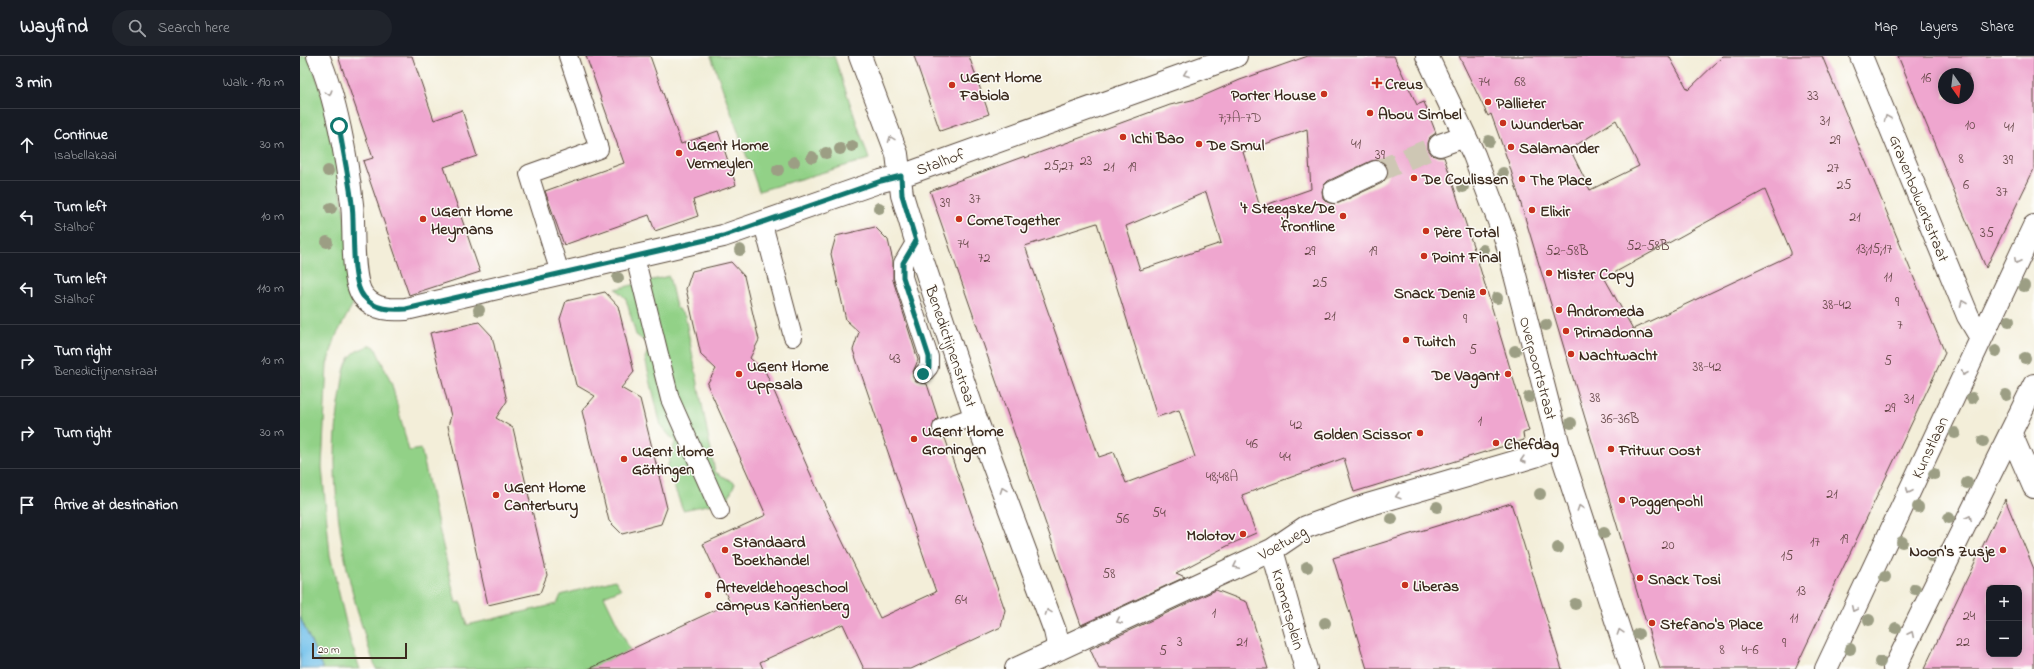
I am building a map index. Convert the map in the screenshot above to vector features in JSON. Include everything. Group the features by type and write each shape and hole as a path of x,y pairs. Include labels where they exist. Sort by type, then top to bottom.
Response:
{"street":[{"name":"Stalhof","path":"318,56 339,126 352,205 356,284 364,297 376,306 390,310 406,309 635,257 723,236 763,224 1236,56"},
{"name":"Benedictijnenstraat","path":"860,56 897,154 901,176 902,195 916,241 975,416 1055,631 1059,649"},
{"name":"Overpoortstraat","path":"1427,56 1466,136 1506,240 1559,446 1632,669"},
{"name":"Gravenbolwerkstraat","path":"1861,56 1968,316 1981,338"},
{"path":"1440,146 1466,136"},
{"path":"1334,192 1376,172"},
{"name":"Kunstlaan","path":"1826,669 2034,226"},
{"path":"1894,669 2034,385"},
{"path":"2011,434 2034,487"},
{"name":"Voetweg","path":"1016,669 1272,550 1306,527 1364,506 1535,456 1559,446"},
{"name":"Kramersplein","path":"1272,550 1306,669"}],"lane":[{"path":"560,273 529,174 599,149 568,56"},
{"path":"763,224 793,337"},
{"path":"916,241 903,263 903,277 929,357 929,367 923,374"},
{"path":"635,257 670,399 720,511"},
{"path":"942,428 975,416"}],"green space":[{"path":"300,56 310,56 332,128 356,298 336,336 327,364 322,467 330,555 350,640 360,669 323,669 300,617"},
{"path":"711,56 834,56 869,159 759,191"},
{"path":"669,276 676,307 685,316 715,472 735,483 727,501 683,510 667,468 675,442 661,426 645,358 650,345 636,335 626,299 616,289"},
{"path":"371,345 375,347 392,385 409,451 421,449 456,603 461,602 467,625 557,604 561,595 615,580 621,589 604,596 630,650 590,669 376,669 355,602 340,532 336,497 335,462 336,427 345,367 354,353"}],"water":[{"path":"300,617 323,669 300,669"}],"building":[{"name":"UGent Home Heymans","path":"338,56 412,56 434,120 462,110 477,156 444,167 480,272 409,295 363,161 373,158"},
{"name":"UGent Home Vermeylen","path":"586,56 650,56 681,144 718,131 736,185 693,200 698,216 655,231 649,215 564,245 545,191 624,163"},
{"name":"UGent Home Fabiola","path":"914,56 969,56 989,114 940,131"},
{"path":"1308,56 1394,56 1417,105 1424,102 1436,133 1430,137 1428,149 1432,155 1444,157 1476,255 1529,431 1523,433 1524,440 1354,492 1344,458 1242,495 1256,533 1231,544 1176,573 1185,577 1081,625 930,191 1170,105 1196,99 1240,80","holes":["1307,129 1311,189 1260,207 1243,152","1377,160 1383,162 1387,167 1388,173 1386,179 1382,183 1339,203 1333,204 1327,202 1323,198 1322,191 1324,185 1328,181 1371,161","1206,192 1221,243 1140,270 1126,226","1097,223 1157,417 1179,410 1195,457 1126,483 1114,452 1099,457 1025,246"]},
{"path":"1459,56 1669,56 1688,90 1723,56 1822,56 1945,353 1795,669 1660,669 1509,164 1491,114 1488,116","holes":["1616,120 1639,166 1590,190 1570,149","1765,190 1791,255 1633,329 1605,279 1615,276 1614,273"]},
{"path":"1898,56 2034,56 2034,169 1986,268"},
{"path":"875,227 888,240 893,261 893,280 918,360 913,372 913,377 916,382 927,384 938,418 934,422 932,431 936,436 945,438 1005,610 1001,627 911,669 864,669 843,624 760,662 763,669 589,669 730,603 703,544 766,515 707,384 716,369 701,355 686,289 692,271 731,262 744,276 759,340 750,358 766,373 818,491 880,618 936,592 853,350 859,332 846,320 831,254 836,236"},
{"name":"UGent Home Göttingen","path":"605,292 618,306 634,372 621,388 640,399 667,508 661,524 622,534 609,521 582,411 595,396 576,385 560,319 566,301"},
{"name":"UGent Home Canterbury","path":"479,322 492,336 507,401 496,418 513,428 547,575 540,593 488,605 448,426 451,416 430,333"},
{"path":"2005,499 2034,569 2034,669 1924,669"},
{"name":"Liberas","path":"1511,503 1562,669 1367,669 1333,558"},
{"path":"1216,590 1247,602 1268,669 1099,669 1090,649"}],"tunnel":[{"path":"1376,172 1440,145"}],"place":[{"name":"Creus","path":"1377,83"},
{"name":"UGent Home Fabiola","path":"952,85"},
{"name":"Porter House","path":"1324,94"},
{"name":"Pallieter","path":"1488,102"},
{"name":"Abou Simbel","path":"1370,113"},
{"name":"Wunderbar","path":"1503,123"},
{"name":"Ichi Bao","path":"1123,137"},
{"name":"De Smul","path":"1199,144"},
{"name":"Salamander","path":"1511,147"},
{"name":"UGent Home Vermeylen","path":"679,153"},
{"name":"De Coulissen","path":"1414,178"},
{"name":"The Place","path":"1522,179"},
{"name":"Elixir","path":"1532,210"},
{"name":"'t Steegske/De frontline","path":"1343,216"},
{"name":"UGent Home Heymans","path":"423,219"},
{"name":"ComeTogether","path":"959,219"},
{"name":"Père Total","path":"1426,231"},
{"name":"Point Final","path":"1424,256"},
{"name":"Mister Copy","path":"1549,273"},
{"name":"Snack Deniz","path":"1483,292"},
{"name":"Andromeda","path":"1559,310"},
{"name":"Primadonna","path":"1566,331"},
{"name":"Twitch","path":"1406,340"},
{"name":"Nachtwacht","path":"1571,354"},
{"name":"UGent Home Uppsala","path":"739,374"},
{"name":"De Vagant","path":"1508,374"},
{"name":"Golden Scissor","path":"1420,433"},
{"name":"UGent Home Groningen","path":"914,439"},
{"name":"Chefdag","path":"1496,443"},
{"name":"Frituur Oost","path":"1611,449"},
{"name":"UGent Home Göttingen","path":"624,459"},
{"name":"UGent Home Canterbury","path":"496,495"},
{"name":"Poggenpohl","path":"1622,500"},
{"name":"Molotov","path":"1243,534"},
{"name":"Standaard Boekhandel","path":"725,550"},
{"name":"Noon's Zusje","path":"2003,550"},
{"name":"Snack Tosi","path":"1640,578"},
{"name":"Liberas","path":"1405,585"},
{"name":"Arteveldehogeschool campus Kantienberg","path":"708,595"},
{"name":"Stefano's Place","path":"1652,623"}],"route":[{"path":"339,126 352,205 356,284 364,297 376,306 390,310 406,309 723,236 763,224 881,181 901,176 902,195 916,241 903,263 903,277 929,357 929,367 923,374"}]}
